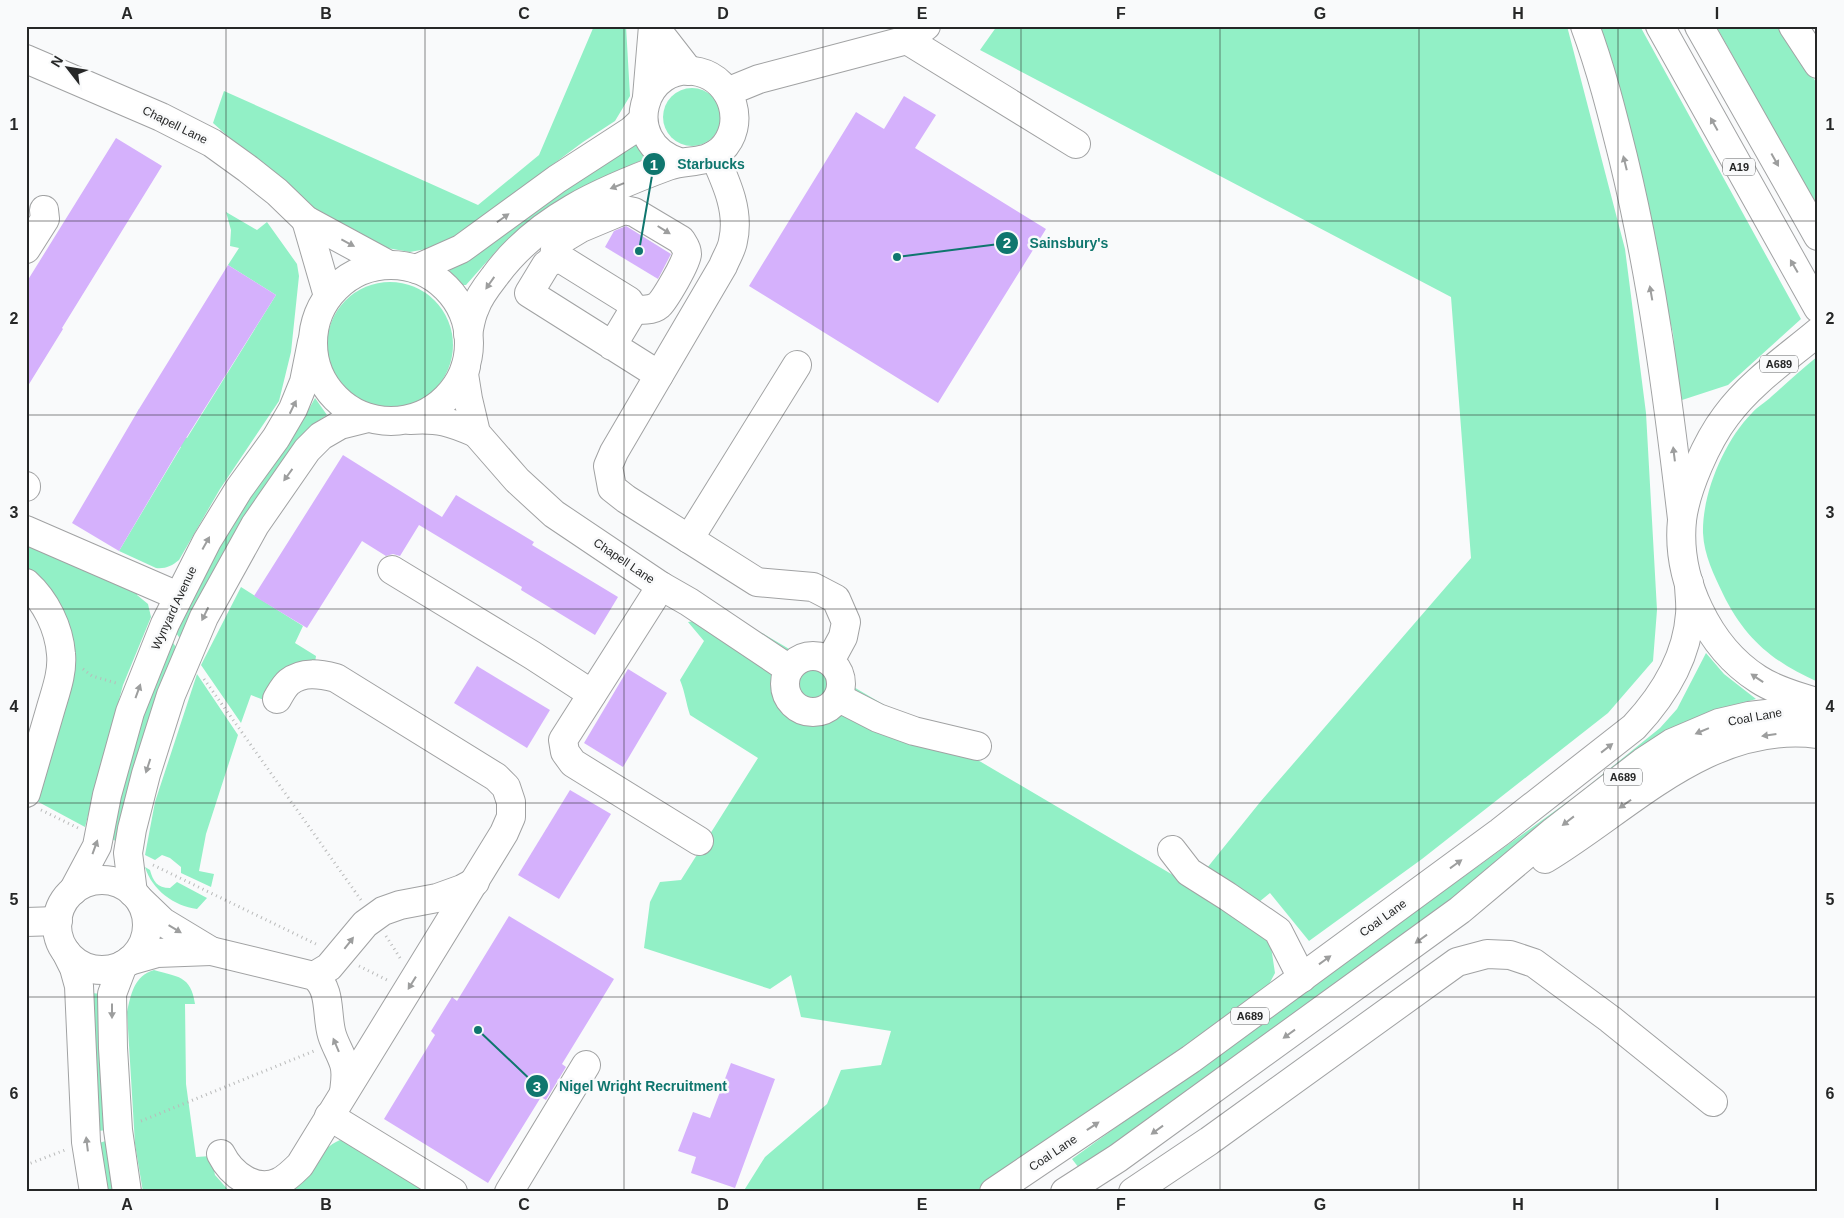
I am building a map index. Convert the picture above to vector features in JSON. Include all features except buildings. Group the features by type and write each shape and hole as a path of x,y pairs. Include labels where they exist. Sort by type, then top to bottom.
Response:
{"main road":[{"path":"653,26 689,71"},
{"path":"653,26 645,108 647,136 660,153 679,162"},
{"path":"1585,26 1612,114 1636,210 1661,350 1682,519"},
{"name":"A19","path":"1660,26 1818,308"},
{"name":"A19","path":"1699,26 1818,236"},
{"path":"1793,26 1818,64"},
{"path":"727,92 759,79 916,33 1076,144"},
{"name":"Chapell Lane","path":"26,59 160,117 212,143 278,192 306,220 389,265"},
{"path":"416,269 460,249 557,179 631,131 645,108 652,90 664,78 672,74 689,71 707,74 715,79 727,92 734,108 734,126 727,143 714,155 697,162 679,162 601,192 565,212 534,235 502,266 486,287 475,308 468,334"},
{"path":"714,155 726,182 735,214 733,241 723,266 611,459 608,466 612,488 626,500 758,582 813,588 836,599 846,622 843,637 830,661"},
{"path":"26,249 45,220 44,210"},
{"path":"554,259 555,249 561,240 581,228 624,210 634,212 681,240 686,246 687,255 682,268 658,306 646,310 632,309"},
{"name":"Chapell Lane","path":"306,220 328,296"},
{"path":"612,346 630,316 632,309 629,302 563,260 554,259 546,265 529,293 612,346 659,375"},
{"name":"Wynyard Avenue","path":"73,891 97,846 108,795 138,689 178,596 207,541 239,489 276,438 292,409 304,382 312,342 317,318 328,296 345,280 366,269 389,265 416,269 435,279 452,294 465,319 468,334 467,362 455,388 434,408 408,420 388,422 368,418 345,407 327,389 316,367 312,342"},
{"name":"A689","path":"1818,332 1741,397 1726,415 1708,443 1692,484 1682,519 1683,556 1689,583 1709,628 1723,650 1758,679 1780,691 1818,703"},
{"name":"Chapell Lane","path":"467,362 464,374 476,433"},
{"path":"689,539 797,365"},
{"name":"Wynyard Avenue","path":"136,895 128,853 132,829 146,774 172,695 204,617 255,525 307,450 321,436 340,426 368,418"},
{"name":"Chapell Lane","path":"408,420 432,418 452,422 476,433 517,480 554,514 789,669"},
{"path":"26,530 178,596"},
{"path":"392,570 532,655 592,694"},
{"path":"26,583 36,592 48,612 58,637 61,659 58,680 30,800"},
{"name":"Coal Lane","path":"994,1192 1191,1059 1500,832 1634,727 1651,709 1674,673 1684,646 1690,614 1689,583"},
{"path":"661,586 563,740 565,752 573,763 699,841"},
{"path":"808,656 830,661 836,667 842,682 839,698 827,710 819,712 811,713 796,707 786,693 786,677 789,669 808,656"},
{"path":"221,1154 227,1166 237,1176 263,1185 278,1183 292,1173 300,1164 504,833 511,817 511,802 506,787 496,777 336,678 317,673 296,678 288,683 277,700"},
{"path":"839,698 878,718 914,731 977,746"},
{"name":"Coal Lane","path":"1065,1192 1118,1158 1460,910 1554,831 1643,762 1672,743 1719,724 1749,716 1818,708"},
{"name":"A689","path":"1460,910 1559,850 1693,759 1742,739 1775,733 1818,734"},
{"path":"1172,850 1188,872 1278,931 1302,978"},
{"path":"94,1192 86,1142 79,986 74,968 59,937 58,921 61,907 73,891 93,881 108,880 121,884 136,895 163,922 211,951"},
{"path":"314,976 329,967 365,924 383,911 413,902 437,898 462,889 474,882"},
{"path":"127,1192 118,1130 112,1048 112,994 126,963 140,949 147,928 145,912 136,895"},
{"path":"413,902 428,912 433,921 434,947"},
{"path":"26,922 58,921"},
{"path":"66,952 76,962 89,968 103,970 157,953 211,951 314,976 324,988 331,1034 344,1065 344,1092"},
{"path":"1133,1192 1209,1141 1457,962 1487,954 1510,955 1534,964 1610,1019 1713,1102"},
{"path":"510,1192 586,1065"},
{"path":"329,1116 453,1192"}],"path":[{"path":"61,659 78,665 92,676 138,689"},
{"path":"30,800 99,838"},
{"path":"128,853 339,955 392,983"}],"green space":[{"path":"594,26 626,26 630,96 615,121 583,142 458,235 437,247 410,252 387,248 342,232 318,217 213,123 224,91 478,205 539,155"},
{"path":"997,26 1567,26 1625,249 1646,413 1657,610 1653,661 1608,713 1422,859 1309,941 1270,893 1259,902 1243,924 1270,940 1275,973 1265,992 1085,1119 975,1192 743,1192 765,1157 827,1104 841,1070 881,1065 891,1031 801,1017 791,975 770,989 644,948 650,902 660,882 681,880 758,758 690,715 680,680 704,641 688,622 714,618 762,633 1195,888 1207,868 1261,801 1471,558 1451,297 980,50"},
{"path":"1596,26 1640,26 1801,319 1728,385 1679,401 1673,333"},
{"path":"1716,26 1779,26 1818,85 1818,209"},
{"path":"692,88 703,90 716,101 721,117 719,128 708,141 692,146 681,144 668,133 663,117 665,106 676,93"},
{"path":"636,143 646,158 590,184 498,249 466,285 462,285 449,272 452,265 532,210"},
{"path":"226,212 257,230 267,222 297,264 299,276 291,352 279,401 220,489 179,560 168,567 156,568 119,551 181,447 134,419 139,409 187,438 276,295 228,265 239,248 230,246 231,230"},
{"path":"390,282 414,287 435,300 448,321 453,345 448,369 435,390 414,403 390,408 366,403 345,390 332,369 327,345 332,321 345,300 366,287"},
{"path":"1818,356 1818,682 1774,657 1741,624 1723,594 1713,572 1707,557 1703,533 1706,502 1711,485 1732,438 1754,411"},
{"path":"315,398 327,415 315,423 302,438 181,640 174,630 220,543"},
{"path":"26,542 139,590 137,595 148,604 151,617 123,685 85,827 33,799 67,675 33,574 26,569"},
{"path":"241,587 303,626 295,643 316,656 315,663 264,700 251,695 241,723 201,665"},
{"path":"171,640 178,650 118,842 109,838 133,742"},
{"path":"1706,653 1724,674 1756,699 1701,715 1652,746 1509,860 1247,1052 1079,1168 1072,1159 1577,795 1660,728 1677,709"},
{"path":"197,674 238,735 206,834 199,871 214,874 211,887 181,873 181,867 170,858 162,855 155,860 145,855 155,802"},
{"path":"145,867 150,870 154,881 162,887 170,888 177,882 207,898 197,909 172,900 158,890"},
{"path":"154,970 182,979 190,987 193,995 195,1004 185,1004 186,1084 196,1157 211,1156 215,1175 230,1192 143,1192 135,1144 127,1012 134,986 147,973"},
{"path":"92,993 101,994 107,1130 98,1131"},
{"path":"109,1140 117,1192 107,1192 99,1143"},
{"path":"340,1140 353,1143 434,1192 290,1192 306,1179 323,1152"}],"place":[{"name":"Starbucks","path":"639,251"},
{"name":"Sainsbury's","path":"897,257"},
{"name":"Nigel Wright Recruitment","path":"478,1030"}]}
